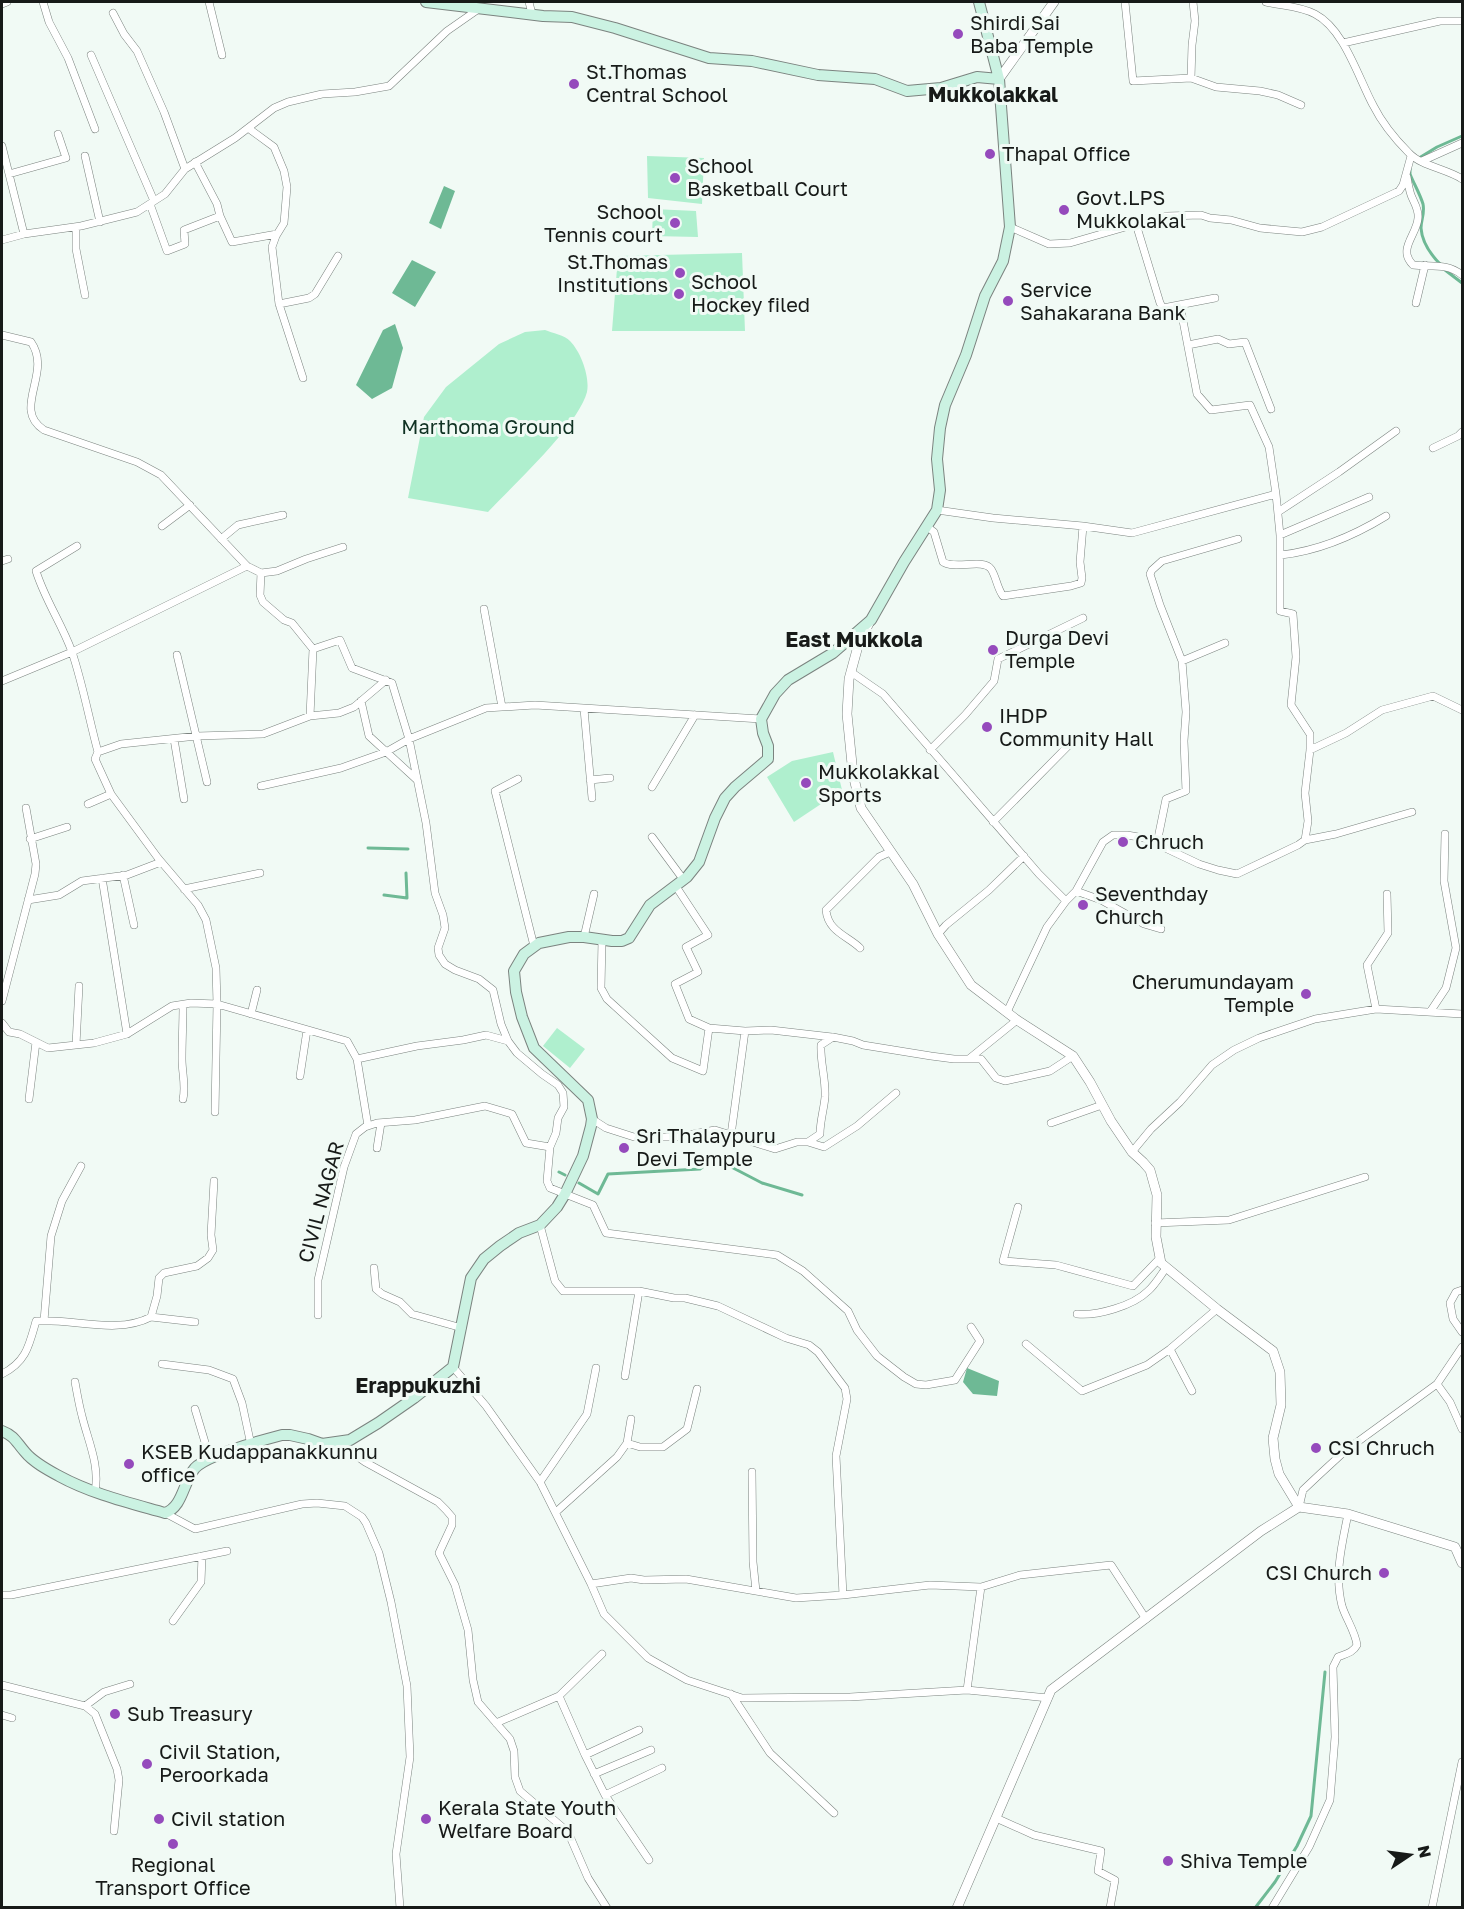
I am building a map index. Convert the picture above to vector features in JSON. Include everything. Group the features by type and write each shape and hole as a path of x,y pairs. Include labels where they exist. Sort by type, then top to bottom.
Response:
{"main road":[{"path":"426,2 532,14 572,16 709,58 752,61 818,75 874,79 907,91 941,88 977,77 999,79"},
{"path":"2,1431 18,1441 25,1453 60,1477 94,1492 165,1513 172,1511 177,1505 186,1483 196,1468 210,1459 274,1437 290,1435 322,1444 350,1440 378,1424 453,1367 471,1278 484,1259 500,1246 519,1233 540,1225 565,1194 583,1156 592,1119 588,1100 534,1048 522,1017 514,971 524,954 539,943 557,938 584,937 622,940 629,938 650,905 679,882 699,862 725,798 768,759 768,746 761,719 775,694 788,680 833,653 871,620 937,510 940,490 937,459 945,405 966,355 985,296 1003,261 1010,227 999,79 979,2"}],"street":[{"path":"2,4 8,2"},
{"path":"43,2 49,22 68,58 95,129"},
{"path":"209,2 222,55"},
{"path":"530,2 532,14"},
{"path":"999,79 1054,2"},
{"path":"1125,2 1133,81 1191,78 1216,87 1278,95 1301,105"},
{"path":"1191,78 1195,21 1193,2"},
{"path":"1266,2 1293,4 1316,14 1329,25 1343,43 1374,107 1411,156 1462,179"},
{"path":"2,240 24,234 76,227 137,212 165,194 185,169 235,138 274,108 288,102 322,94 355,92 389,86 447,31 480,8"},
{"path":"112,13 137,51 164,111 185,169"},
{"path":"1343,43 1440,21 1462,21"},
{"path":"91,55 152,203 167,251 185,244 184,230 220,216"},
{"path":"248,128 274,147 284,171 287,187 284,223 272,247 279,304 303,378"},
{"path":"9,174 66,158 58,134"},
{"path":"1422,161 1462,143"},
{"path":"2,146 24,234"},
{"path":"85,156 100,222"},
{"path":"1010,227 1049,244 1070,243 1167,216 1201,214 1210,218 1231,220 1260,228 1289,232 1310,231 1399,191 1403,185 1411,156"},
{"path":"195,162 217,204 232,242 277,234"},
{"path":"1406,174 1419,215 1417,229 1406,248 1409,261 1413,265 1449,267 1462,275"},
{"path":"1136,224 1163,308 1215,298"},
{"path":"76,227 76,249 85,295"},
{"path":"279,304 309,298 315,294 338,256"},
{"path":"1416,303 1425,265"},
{"path":"1180,305 1197,394 1211,410 1250,405 1269,447 1280,535 1280,611 1293,614 1296,657 1291,705 1310,734 1305,794 1308,821 1305,840"},
{"path":"2,335 22,338 31,342 38,351 37,377 31,398 36,425 44,430 137,462 161,475 247,566 261,573 277,571 343,547"},
{"path":"1188,345 1218,339 1229,344 1245,342 1271,409"},
{"path":"1278,512 1396,431"},
{"path":"1433,448 1462,432"},
{"path":"937,510 1132,533 1276,494"},
{"path":"1280,535 1369,497"},
{"path":"162,526 190,505"},
{"path":"221,539 238,525 283,515"},
{"path":"1281,555 1297,554 1365,530 1386,516"},
{"path":"926,526 934,532 943,562 950,566 976,564 986,566 991,569 997,587 1003,596 1081,583 1083,526"},
{"path":"1157,843 1166,799 1186,792 1184,741 1186,712 1182,661 1150,574 1162,561 1238,539"},
{"path":"77,546 36,571 42,591 72,652 98,752"},
{"path":"2,681 72,652 247,566"},
{"path":"261,573 260,595 263,602 284,620 292,623 313,649 310,716"},
{"path":"484,609 502,707"},
{"path":"930,750 965,715 993,681 998,659 1083,618"},
{"path":"871,620 858,646 849,678 847,714 853,774 861,808 913,884 938,934 971,986 1017,1020 1073,1056 1111,1121 1132,1152 1143,1162 1153,1179 1157,1196 1155,1223 1160,1258 1166,1268 1273,1351 1280,1372 1281,1405 1274,1438 1275,1459 1279,1474 1299,1507"},
{"path":"313,649 340,640 352,668 392,683 409,740 426,823 435,893 445,928 438,948 439,955 445,964 479,979 493,990 501,1024 508,1041 517,1053 558,1085 563,1093 564,1107 550,1147 547,1181 550,1188 593,1205 606,1233 777,1255 803,1271 848,1311 857,1330 877,1356 916,1384 926,1385 955,1380 980,1341 971,1327"},
{"path":"1182,661 1225,643"},
{"path":"177,655 207,782"},
{"path":"851,672 883,694 993,822 1066,901"},
{"path":"215,1112 216,968 206,920 198,905 161,862 111,794 94,759 98,752 121,744 197,736 263,734 310,716 339,713 354,706 386,680"},
{"path":"1310,750 1346,733 1382,710 1433,696 1462,710"},
{"path":"361,701 369,736 417,780"},
{"path":"261,786 341,768 386,752 486,708 535,705 761,719"},
{"path":"584,709 592,798"},
{"path":"652,787 696,715"},
{"path":"174,739 184,799"},
{"path":"993,822 1069,745"},
{"path":"590,780 610,778"},
{"path":"518,779 495,791 534,946"},
{"path":"88,804 111,794"},
{"path":"2,1001 36,864 26,807"},
{"path":"1007,1012 1047,927 1076,891 1103,842 1113,836 1126,835 1157,843 1199,864 1237,874 1305,840 1412,812"},
{"path":"30,839 67,827"},
{"path":"1430,1012 1446,988 1456,948 1444,881 1446,834"},
{"path":"652,837 708,935 686,947 698,972 675,984 689,1019 709,1028 745,1031 771,1030 833,1037 898,1052 954,1059 981,1059 996,1078 1005,1081 1050,1071 1073,1056"},
{"path":"861,948 845,938 834,927 826,910 879,857 890,852"},
{"path":"938,934 1024,856"},
{"path":"28,900 59,895 82,881 123,875 161,862"},
{"path":"184,889 260,873"},
{"path":"123,875 134,925"},
{"path":"102,878 127,1034"},
{"path":"1076,891 1101,900 1144,924 1161,929"},
{"path":"584,937 594,894"},
{"path":"1376,1009 1367,965 1388,933 1387,894"},
{"path":"602,940 601,988 607,999 672,1058 703,1071 709,1028"},
{"path":"76,1045 79,986"},
{"path":"251,1014 257,990"},
{"path":"2,1023 9,1032 20,1034 48,1048 94,1043 127,1034 172,1006 217,1004 347,1041 357,1059 368,1126"},
{"path":"183,1005 182,1058 185,1090 183,1099"},
{"path":"1132,1152 1212,1065 1234,1050 1259,1038 1315,1019 1376,1009 1462,1014"},
{"path":"969,1059 1017,1020"},
{"path":"300,1076 308,1030"},
{"path":"731,1135 745,1031"},
{"path":"357,1059 417,1046 486,1035 508,1041"},
{"path":"808,1142 820,1134 825,1095 821,1045 833,1037"},
{"path":"29,1099 36,1042"},
{"path":"592,1119 606,1128 634,1137 678,1137 715,1131 775,1149 797,1142 808,1142 824,1147 857,1126 896,1093"},
{"path":"1051,1123 1102,1105"},
{"name":"CIVIL NAGAR","path":"318,1316 318,1280 344,1167 356,1134 368,1126 381,1123 415,1120 485,1106 512,1114 526,1143 550,1147"},
{"path":"377,1148 381,1123"},
{"path":"44,1321 51,1236 62,1201 81,1166"},
{"path":"1155,1223 1229,1220 1365,1177"},
{"path":"150,1317 159,1278 164,1273 197,1266 208,1258 213,1250 211,1235 213,1181"},
{"path":"1018,1207 1003,1261 1056,1265 1133,1286 1160,1258"},
{"path":"540,1225 555,1281 561,1290 639,1291 685,1298 718,1306 786,1338 809,1345 818,1352 845,1388 847,1399 836,1455 843,1595"},
{"path":"374,1268 376,1289 382,1294 400,1302 412,1314 462,1328"},
{"path":"1077,1314 1087,1315 1117,1308 1137,1300 1149,1291 1166,1268"},
{"path":"1462,1290 1456,1292 1450,1303 1453,1319 1462,1332"},
{"path":"626,1376 639,1291"},
{"path":"1026,1344 1082,1391 1147,1365 1170,1349 1217,1309"},
{"path":"2,1374 26,1355 36,1321 122,1325 140,1322 150,1317 195,1322"},
{"path":"1299,1507 1303,1490 1345,1451 1437,1384 1462,1347"},
{"path":"1170,1349 1192,1391"},
{"path":"162,1364 208,1370 233,1379 242,1403 251,1445"},
{"path":"453,1367 486,1406 540,1482 604,1614 648,1658 687,1680 742,1698 850,1697 968,1690 1048,1698"},
{"path":"540,1482 587,1414 596,1368"},
{"path":"75,1382 93,1455 97,1481 94,1492"},
{"path":"1437,1384 1450,1402 1462,1429"},
{"path":"627,1443 640,1447 663,1447 687,1429 697,1389"},
{"path":"195,1409 210,1459"},
{"path":"556,1512 617,1457 627,1443 631,1419"},
{"path":"338,1443 365,1462 438,1502 452,1517 452,1525 439,1553 455,1585 468,1630 477,1702 510,1739 514,1751 515,1777 520,1791 568,1832 588,1878 607,1908"},
{"path":"752,1472 753,1562 756,1591"},
{"path":"165,1513 195,1529 302,1504 317,1503 345,1506 357,1513 366,1523 379,1553 407,1686 410,1757 396,1854 400,1908"},
{"path":"957,1908 1051,1690 1261,1531 1299,1507 1348,1514 1455,1546 1462,1563"},
{"path":"1272,1908 1309,1847 1330,1800 1335,1737 1333,1667 1338,1657 1351,1652 1357,1645 1342,1608 1338,1587 1340,1552 1348,1514"},
{"path":"2,1596 227,1551"},
{"path":"173,1621 201,1582 202,1556"},
{"path":"591,1584 631,1578 686,1579 796,1598 930,1585 981,1587 1020,1575 1111,1565 1146,1619"},
{"path":"968,1690 981,1587"},
{"path":"496,1723 559,1696 602,1654"},
{"path":"85,1706 104,1692 130,1684"},
{"path":"2,1685 85,1706 95,1714 117,1769 119,1780 114,1831"},
{"path":"731,1694 770,1753 834,1813"},
{"path":"559,1696 605,1795 649,1860"},
{"path":"2,1715 12,1718"},
{"path":"585,1755 639,1730"},
{"path":"594,1774 651,1750"},
{"path":"1432,1908 1462,1762"},
{"path":"605,1795 662,1768"},
{"path":"996,1818 1034,1835 1101,1851 1098,1871 1115,1880 1110,1908"}],"green space":[{"name":"School Basketball Court","path":"647,156 704,158 702,204 648,198"},
{"name":"School Tennis court","path":"653,209 696,211 698,237 652,236"},
{"name":"School Hockey filed","path":"742,253 745,331 612,331 618,256"},
{"name":"Marthoma Ground","path":"545,330 568,339 574,346 586,372 588,386 581,406 558,438 488,512 408,498 424,417 446,387 499,344 525,332"},
{"name":"Mukkolakkal Sports","path":"833,752 842,790 794,822 767,777 792,761"},
{"path":"557,1028 585,1049 570,1068 543,1046"}],"shaded area":[{"path":"444,186 455,191 441,229 429,223"},
{"path":"412,260 436,272 415,307 392,293"},
{"path":"395,324 403,348 392,388 372,399 356,385 383,330"},
{"path":"967,1368 999,1381 997,1396 973,1394 963,1382"}],"waterway":[{"path":"1419,158 1462,136"},
{"path":"1410,169 1423,204 1421,228 1423,239 1441,265"},
{"path":"1445,270 1462,283"},
{"path":"368,848 408,849"},
{"path":"384,895 407,898 406,873"},
{"path":"579,1183 598,1194 608,1174 700,1169 714,1158 762,1183 802,1195"},
{"path":"559,1172 565,1175"},
{"path":"1255,1908 1275,1882 1297,1846 1311,1816 1325,1672"}],"place":[{"name":"Shirdi Sai Baba Temple","path":"958,34"},
{"name":"St.Thomas Central School","path":"574,84"},
{"name":"Thapal Office","path":"990,154"},
{"name":"School Basketball Court","path":"675,178"},
{"name":"Govt.LPS Mukkolakal","path":"1064,210"},
{"name":"School Tennis court","path":"675,223"},
{"name":"St.Thomas Institutions","path":"680,273"},
{"name":"School Hockey filed","path":"679,294"},
{"name":"Service Sahakarana Bank","path":"1008,301"},
{"name":"Durga Devi Temple","path":"993,650"},
{"name":"IHDP Community Hall","path":"987,727"},
{"name":"Mukkolakkal Sports","path":"806,783"},
{"name":"Chruch","path":"1123,842"},
{"name":"Seventhday Church","path":"1083,905"},
{"name":"Cherumundayam Temple","path":"1306,994"},
{"name":"Sri Thalaypuru Devi Temple","path":"624,1148"},
{"name":"CSI Chruch","path":"1316,1448"},
{"name":"KSEB Kudappanakkunnu office","path":"129,1464"},
{"name":"CSI Church","path":"1384,1573"},
{"name":"Sub Treasury","path":"115,1714"},
{"name":"Civil Station, Peroorkada","path":"147,1764"},
{"name":"Civil station","path":"159,1819"},
{"name":"Kerala State Youth Welfare Board","path":"426,1819"},
{"name":"Regional Transport Office","path":"173,1844"},
{"name":"Shiva Temple","path":"1168,1861"}],"district":[{"name":"Mukkolakkal","path":"993,95"},
{"name":"East Mukkola","path":"854,640"},
{"name":"Erappukuzhi","path":"418,1386"}]}
